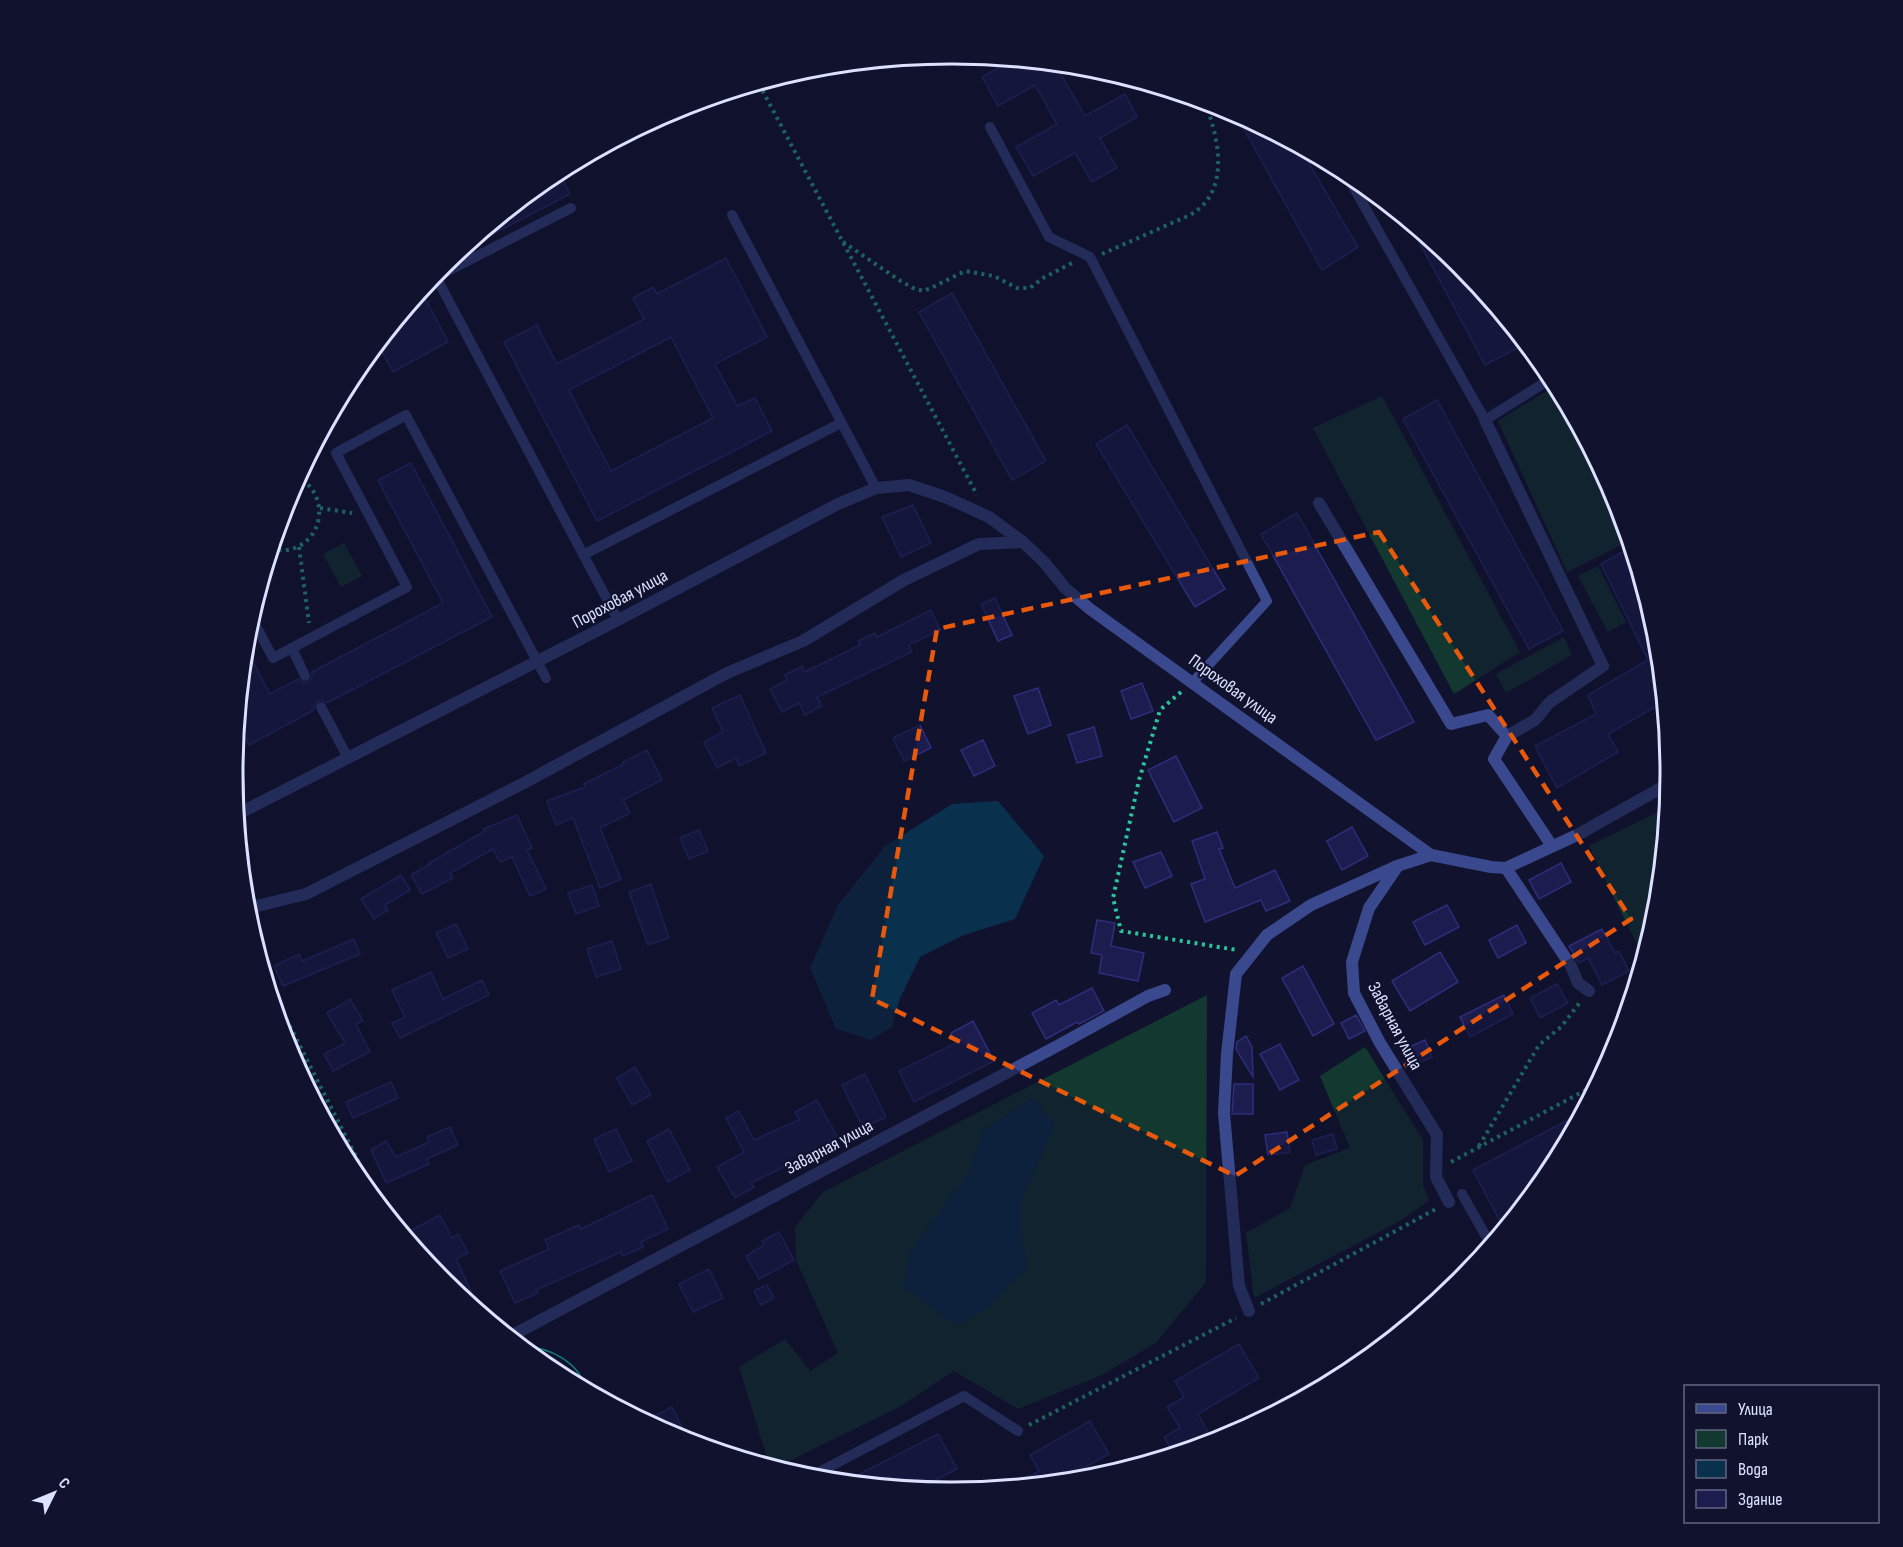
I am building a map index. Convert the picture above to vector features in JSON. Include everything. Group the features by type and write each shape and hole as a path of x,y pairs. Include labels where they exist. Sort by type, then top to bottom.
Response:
{"street":[{"path":"1485,420 1603,666 1550,702 1535,720 1507,736 1494,759 1552,846"},
{"name":"Пороховая улица","path":"244,811 537,662 838,504 876,488 909,485 945,497 988,517 1023,543 1044,562 1065,588 1090,609 1431,855"},
{"path":"1319,503 1451,724 1488,716 1507,736"},
{"path":"255,907 306,894 522,784 727,673 803,641 904,580 979,544 1023,543"},
{"path":"1249,1311 1239,1286 1224,1113 1227,1054 1236,974 1267,935 1311,905 1397,866 1431,855 1506,868 1577,835 1660,789"},
{"name":"Заварная улица","path":"1397,866 1369,908 1352,962 1354,993 1380,1043 1437,1135 1436,1178 1449,1202"},
{"path":"1506,868 1571,966 1578,983 1589,991"},
{"name":"Заварная улица","path":"516,1333 1049,1051 1148,996 1165,990"}],"lane":[{"path":"990,127 1049,237 1090,258 1267,601 1193,682"},
{"path":"1356,192 1485,420 1543,383"},
{"path":"455,267 571,208"},
{"path":"732,214 876,488"},
{"path":"439,283 618,620"},
{"path":"258,629 273,658 407,587 336,453 406,415 546,678"},
{"path":"583,555 841,423"},
{"path":"292,648 305,676"},
{"path":"321,707 348,758"},
{"path":"1462,1194 1487,1238"},
{"path":"822,1470 964,1396 1018,1431"}],"path":[{"path":"763,91 988,517"},
{"path":"279,550 299,547 311,537 318,523 320,508 316,493 306,481"},
{"path":"320,508 370,516"},
{"path":"299,547 311,638"},
{"path":"1193,682 1160,710 1139,780 1113,898 1121,931 1253,953"},
{"path":"1478,1147 1539,1046 1561,1027 1589,991"},
{"path":"287,1021 358,1161"},
{"path":"1445,1165 1585,1091"},
{"path":"1018,1431 1249,1311 1449,1202"}],"highlighted area":[{"path":"1379,532 1631,919 1235,1176 872,999 937,629"}],"green space":[{"path":"1548,390 1566,419 1587,460 1607,502 1622,544 1567,572 1498,421"},
{"path":"1382,396 1520,652 1454,694 1313,428"},
{"path":"344,543 362,576 341,587 323,554"},
{"path":"1598,566 1626,622 1608,632 1578,576"},
{"path":"1564,637 1572,655 1506,693 1496,674"},
{"path":"1659,811 1647,912 1638,947 1589,846"},
{"path":"1207,995 1206,1282 1156,1343 1102,1375 1018,1409 954,1371 903,1405 786,1462 767,1458 739,1367 785,1339 810,1371 838,1353 796,1260 795,1227 823,1192"},
{"path":"1365,1047 1423,1140 1423,1184 1429,1201 1398,1222 1254,1298 1246,1233 1290,1208 1305,1165 1350,1148 1320,1076"}],"water":[{"path":"998,801 1044,856 1015,919 964,935 920,957 900,998 892,1027 871,1040 836,1029 810,968 838,905 885,846 952,804"},
{"path":"1032,1098 1055,1125 1022,1199 1022,1235 1027,1268 989,1307 956,1325 903,1286 910,1252 968,1174 984,1130"}],"building":[{"path":"1001,66 1060,74 1085,116 1125,94 1137,117 1100,138 1117,168 1092,182 1075,153 1033,176 1016,147 1057,124 1035,85 998,106 982,77"},
{"path":"1243,128 1307,159 1358,247 1322,270"},
{"path":"563,181 570,194 489,236"},
{"path":"1417,239 1485,306 1518,348 1485,365"},
{"path":"726,258 767,337 715,364 737,406 755,398 772,431 597,521 504,342 537,325 557,364 644,319 633,298 653,287 657,294","holes":["671,337 713,418 611,471 569,390"]},
{"path":"952,293 1046,461 1012,480 919,312"},
{"path":"426,300 448,342 393,372 382,352 421,303"},
{"path":"1437,400 1563,631 1529,649 1403,419"},
{"path":"1127,425 1225,589 1195,607 1096,444"},
{"path":"411,463 492,617 327,703 322,700 317,701 314,710 249,745 244,735 244,727 252,660 270,694 298,679 304,683 309,682 312,672 443,603 378,480"},
{"path":"913,505 931,543 901,557 882,517"},
{"path":"1297,513 1414,722 1376,740 1261,534"},
{"path":"1624,551 1647,635 1657,706 1608,734 1618,752 1557,788 1535,746 1596,714 1588,695 1648,660 1601,564"},
{"path":"995,598 1012,635 998,641 981,604"},
{"path":"931,610 940,630 909,645 912,652 817,697 822,706 805,715 799,703 782,712 770,689 787,680 785,675 802,666 805,672 860,645 858,641 875,633 877,637"},
{"path":"1142,683 1153,711 1131,719 1121,691"},
{"path":"1038,688 1051,725 1028,734 1014,696"},
{"path":"740,695 766,753 739,766 736,758 717,768 704,742 723,732 712,708"},
{"path":"920,725 931,748 904,761 893,738"},
{"path":"1094,727 1102,756 1077,763 1068,735"},
{"path":"983,740 995,766 974,776 961,750"},
{"path":"647,750 662,780 623,800 630,813 600,828 621,879 600,888 573,818 556,825 547,801 585,787 584,784"},
{"path":"1176,756 1202,808 1174,822 1148,770"},
{"path":"517,815 532,848 527,850 546,889 530,896 512,857 500,862 493,849 450,873 453,878 422,894 411,875 485,831 484,829"},
{"path":"1352,827 1368,856 1342,870 1327,841"},
{"path":"699,830 708,851 689,859 680,838"},
{"path":"1217,832 1223,848 1219,849 1235,888 1275,870 1290,901 1266,911 1261,900 1205,922 1191,884 1205,879 1192,841"},
{"path":"1161,852 1172,876 1145,888 1133,862"},
{"path":"1561,863 1571,882 1539,899 1529,880"},
{"path":"401,875 410,890 385,905 388,910 374,919 361,899"},
{"path":"651,884 669,938 648,945 629,892"},
{"path":"592,885 599,906 576,914 568,893"},
{"path":"1447,905 1459,927 1425,945 1413,922"},
{"path":"1097,920 1115,923 1111,946 1144,953 1138,981 1099,973 1102,955 1091,953"},
{"path":"456,924 468,949 448,958 436,933"},
{"path":"1517,925 1526,943 1498,958 1489,940"},
{"path":"1602,929 1615,953 1619,951 1629,971 1602,985 1588,958 1579,963 1569,946"},
{"path":"354,939 360,954 283,986 274,966 299,954 302,961"},
{"path":"612,941 621,969 596,977 587,949"},
{"path":"1440,952 1458,982 1410,1011 1392,981"},
{"path":"1303,966 1334,1024 1313,1036 1282,978"},
{"path":"431,972 443,999 482,980 489,995 400,1038 392,1023 405,1017 392,990"},
{"path":"1557,984 1568,1003 1540,1018 1530,998"},
{"path":"1092,988 1104,1011 1079,1024 1077,1022 1046,1039 1032,1013 1056,1000 1059,1005"},
{"path":"1504,995 1513,1014 1470,1037 1460,1017"},
{"path":"350,999 363,1021 356,1024 370,1052 333,1071 324,1054 345,1043 327,1013"},
{"path":"1356,1015 1365,1031 1349,1039 1341,1023"},
{"path":"973,1021 994,1061 914,1102 899,1071 956,1043 951,1033"},
{"path":"1246,1036 1252,1047 1253,1077 1236,1049 1237,1042"},
{"path":"1425,1040 1432,1057 1417,1064 1409,1047"},
{"path":"1280,1044 1299,1080 1280,1090 1260,1054"},
{"path":"635,1067 651,1095 632,1105 617,1078"},
{"path":"865,1074 886,1117 863,1128 842,1085"},
{"path":"391,1082 398,1098 353,1118 346,1102"},
{"path":"1234,1084 1253,1084 1253,1114 1232,1114"},
{"path":"817,1100 837,1137 796,1161 751,1183 754,1187 735,1198 717,1167 744,1152 726,1118 739,1111 754,1140 799,1120 795,1112"},
{"path":"1571,1118 1541,1167 1500,1222 1473,1170"},
{"path":"450,1127 458,1145 427,1159 429,1164 386,1183 371,1150 386,1141 396,1157 429,1142 427,1137"},
{"path":"616,1129 632,1161 609,1172 594,1139"},
{"path":"669,1129 690,1170 668,1182 647,1141"},
{"path":"1287,1132 1290,1152 1268,1155 1265,1135"},
{"path":"1333,1134 1337,1149 1316,1155 1312,1140"},
{"path":"652,1195 668,1229 641,1242 643,1247 623,1256 621,1252 536,1290 538,1293 515,1303 500,1271 549,1249 545,1240 579,1225 581,1229"},
{"path":"440,1215 452,1238 458,1234 468,1253 456,1259 474,1297 450,1275 410,1231"},
{"path":"779,1232 794,1260 759,1279 746,1256 764,1245 762,1241"},
{"path":"709,1269 723,1298 693,1312 679,1284"},
{"path":"767,1285 774,1298 761,1305 754,1291"},
{"path":"1239,1344 1259,1378 1198,1414 1209,1434 1170,1448 1164,1437 1180,1428 1167,1407 1184,1397 1175,1381"},
{"path":"672,1407 684,1430 680,1429 653,1416"},
{"path":"1090,1421 1109,1454 1079,1471 1027,1478 1039,1471 1030,1455"},
{"path":"938,1434 957,1469 933,1482 856,1476"}],"tram line":[{"path":"537,1348 562,1358 582,1378"}]}
